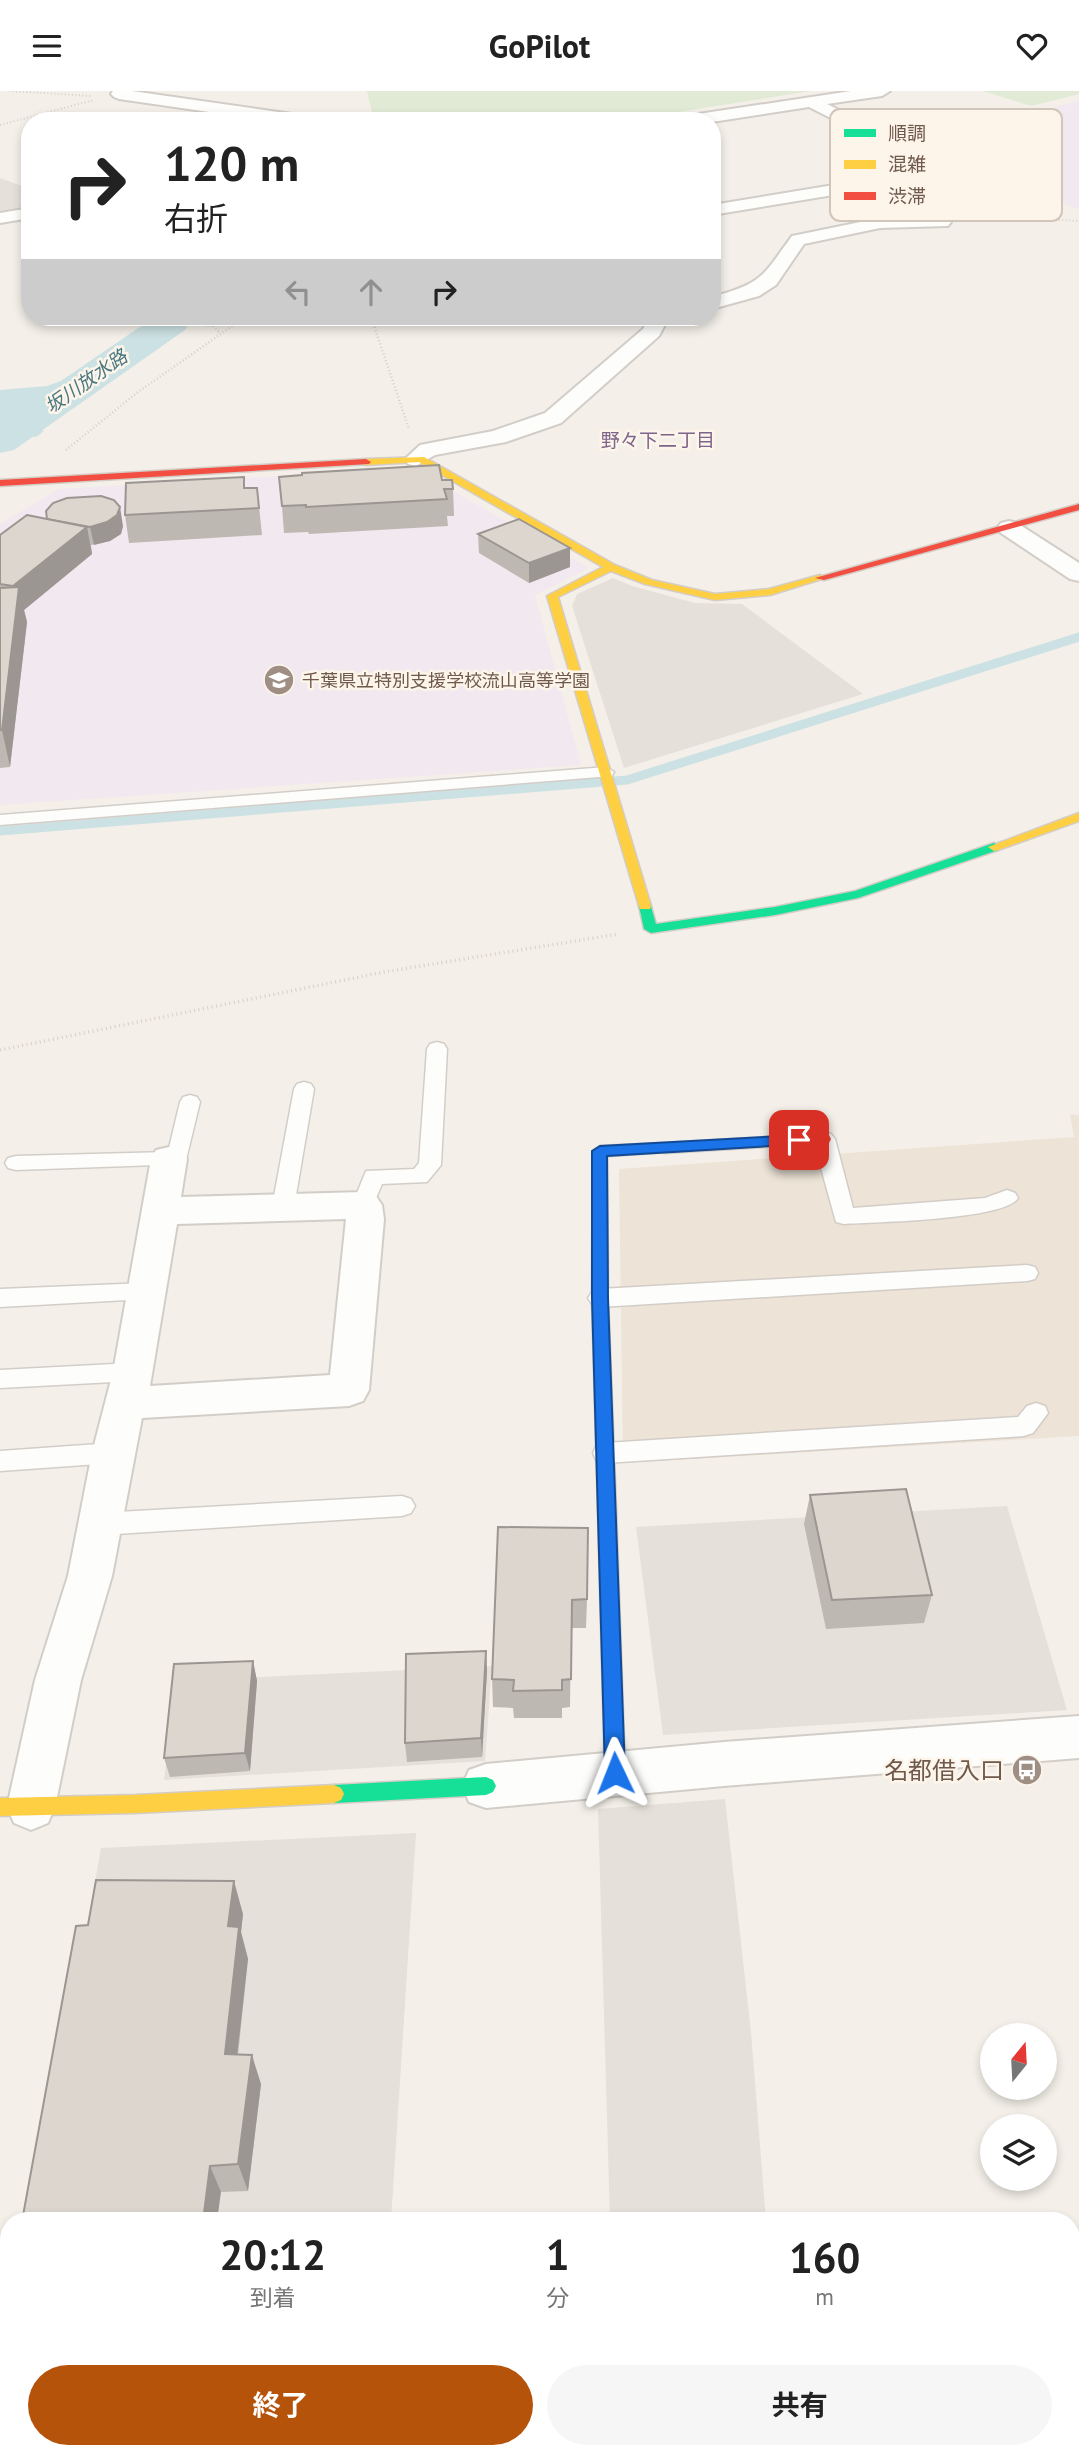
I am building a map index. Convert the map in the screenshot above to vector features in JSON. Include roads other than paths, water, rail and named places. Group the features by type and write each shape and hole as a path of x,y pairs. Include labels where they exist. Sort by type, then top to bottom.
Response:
{"street":[{"path":"721,115 881,91"},
{"path":"116,94 243,112"},
{"path":"809,101 830,112"},
{"path":"721,209 830,191"},
{"path":"0,218 21,214"},
{"path":"721,301 752,292 769,281 798,240 880,223 942,222"},
{"path":"7,482 419,456 498,437 553,418 652,333 655,326"},
{"path":"419,456 611,567 649,582 715,597 770,592 1079,507"},
{"path":"11,499 33,481"},
{"path":"1009,528 1079,573"},
{"path":"611,567 552,596 651,929 775,911 858,894 1079,817"},
{"path":"615,1773 600,1298 600,1151 824,1139"},
{"path":"169,1159 129,1387 78,1621 15,1807 486,1786 615,1773 1079,1737"},
{"path":"129,1387 349,1390 365,1219 363,1205 161,1211"}],"lane":[{"path":"0,820 606,772"},
{"path":"363,1205 374,1176 419,1177 430,1165 437,1049"},
{"path":"283,1207 304,1089"},
{"path":"16,1163 177,1159 190,1102"},
{"path":"824,1139 844,1216 988,1206 1007,1198"},
{"path":"600,1298 1027,1273"},
{"path":"0,1297 146,1291"},
{"path":"0,1379 129,1387"},
{"path":"605,1453 1024,1426 1036,1413"},
{"path":"0,1461 113,1453"},
{"path":"100,1524 402,1506"}],"water":[{"path":"141,326 178,327 120,365 36,427 44,431 36,437 24,436 0,453 0,390 47,386 61,381"}],"waterway":[{"name":"坂川放水路","path":"0,441 166,326"},
{"path":"0,831 627,780 1079,637"}],"place":[{"name":"千葉県立特別支援学校流山高等学園","path":"279,680"},
{"name":"名都借入口","path":"1027,1770"}],"district":[{"name":"野々下二丁目","path":"658,440"}]}
